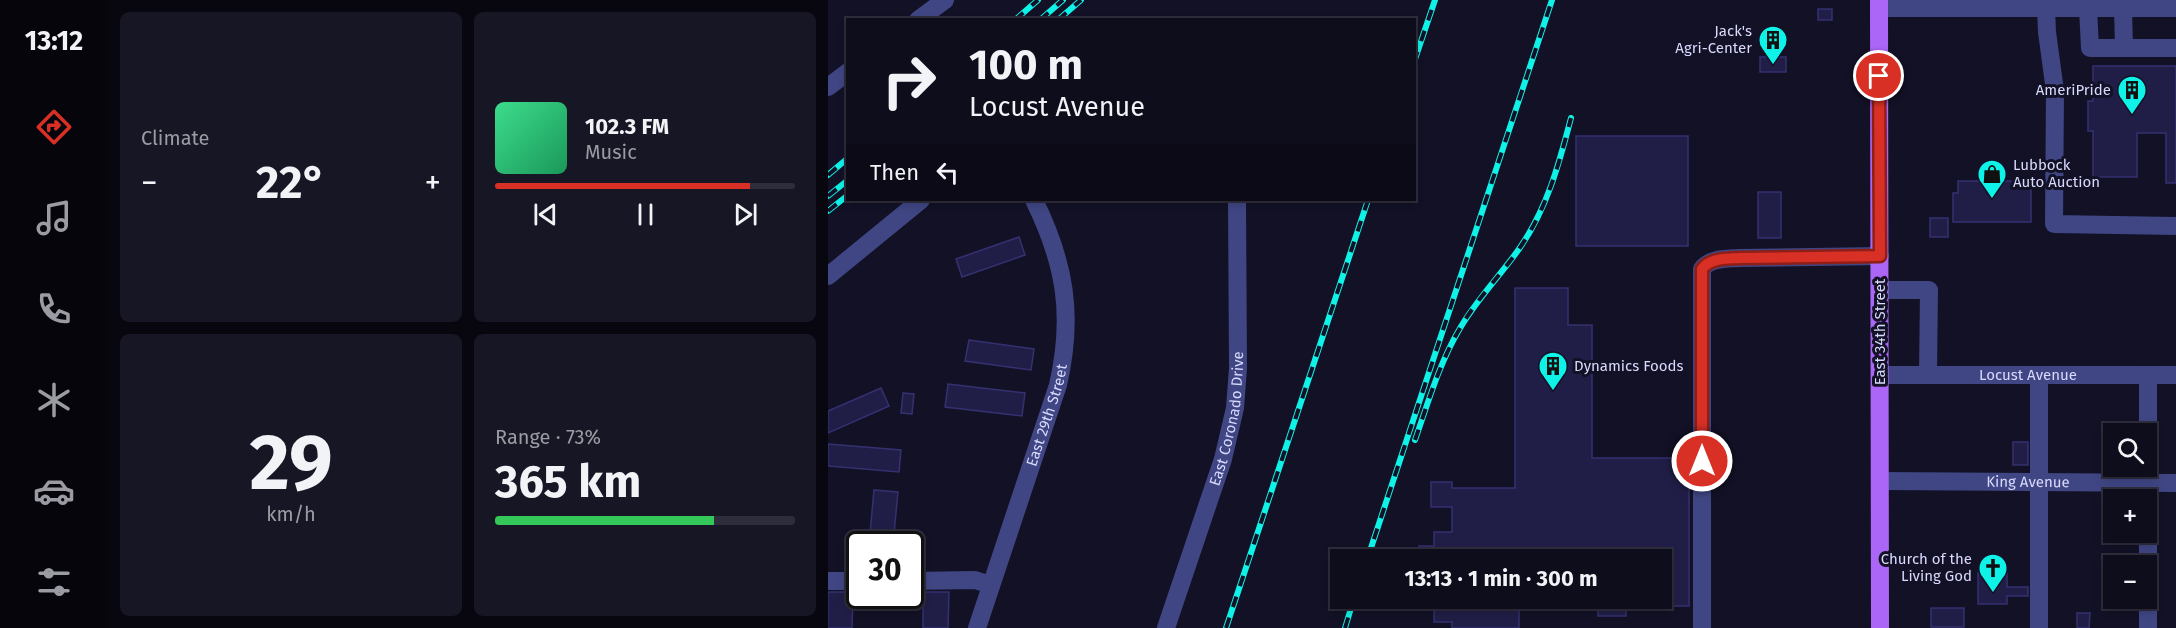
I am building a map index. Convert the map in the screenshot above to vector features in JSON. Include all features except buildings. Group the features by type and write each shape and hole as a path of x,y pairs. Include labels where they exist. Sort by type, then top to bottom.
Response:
{"main road":[{"name":"East 34th Street","path":"1879,4 1880,628"}],"street":[{"path":"921,18 945,0"},
{"path":"1879,4 2176,8"},
{"path":"2046,8 2055,91 2054,224 2176,226"},
{"path":"2088,8 2090,48 2176,48"},
{"path":"2123,8 2124,48"},
{"path":"828,87 846,74"},
{"path":"828,276 920,201"},
{"name":"East 29th Street","path":"977,628 1063,364 1067,316 1061,272 1055,249 1034,201"},
{"name":"East Coronado Drive","path":"1166,628 1223,459 1235,408 1238,368 1237,201"},
{"path":"1702,628 1702,269 1705,264 1716,260 1739,258 1880,256"},
{"path":"1880,290 1929,290 1928,374"},
{"name":"Locust Avenue","path":"1880,375 2176,375"},
{"path":"2038,628 2039,375"},
{"path":"2148,375 2148,628"},
{"name":"King Avenue","path":"1880,482 2176,483"},
{"path":"924,581 975,580 991,585"},
{"path":"828,581 846,581"}],"railway":[{"path":"1017,18 1038,0"},
{"path":"1042,18 1063,0"},
{"path":"1060,18 1081,0"},
{"path":"1416,56 1435,0"},
{"path":"1371,549 1552,0"},
{"path":"1415,440 1440,370 1459,330 1472,309 1519,249 1545,202 1571,118"},
{"path":"828,175 846,160"},
{"path":"828,196 846,182"},
{"path":"828,211 846,197"},
{"path":"1226,628 1368,201"},
{"path":"1345,628 1351,609"}],"place":[{"name":"Jack's Agri-Center","path":"1773,66"},
{"name":"AmeriPride","path":"2132,116"},
{"name":"Lubbock Auto Auction","path":"1992,200"},
{"name":"Dynamics Foods","path":"1553,392"},
{"name":"Church of the Living God","path":"1993,594"}],"route":[{"path":"1702,461 1702,269 1705,264 1716,260 1739,258 1880,256 1879,76"}]}
